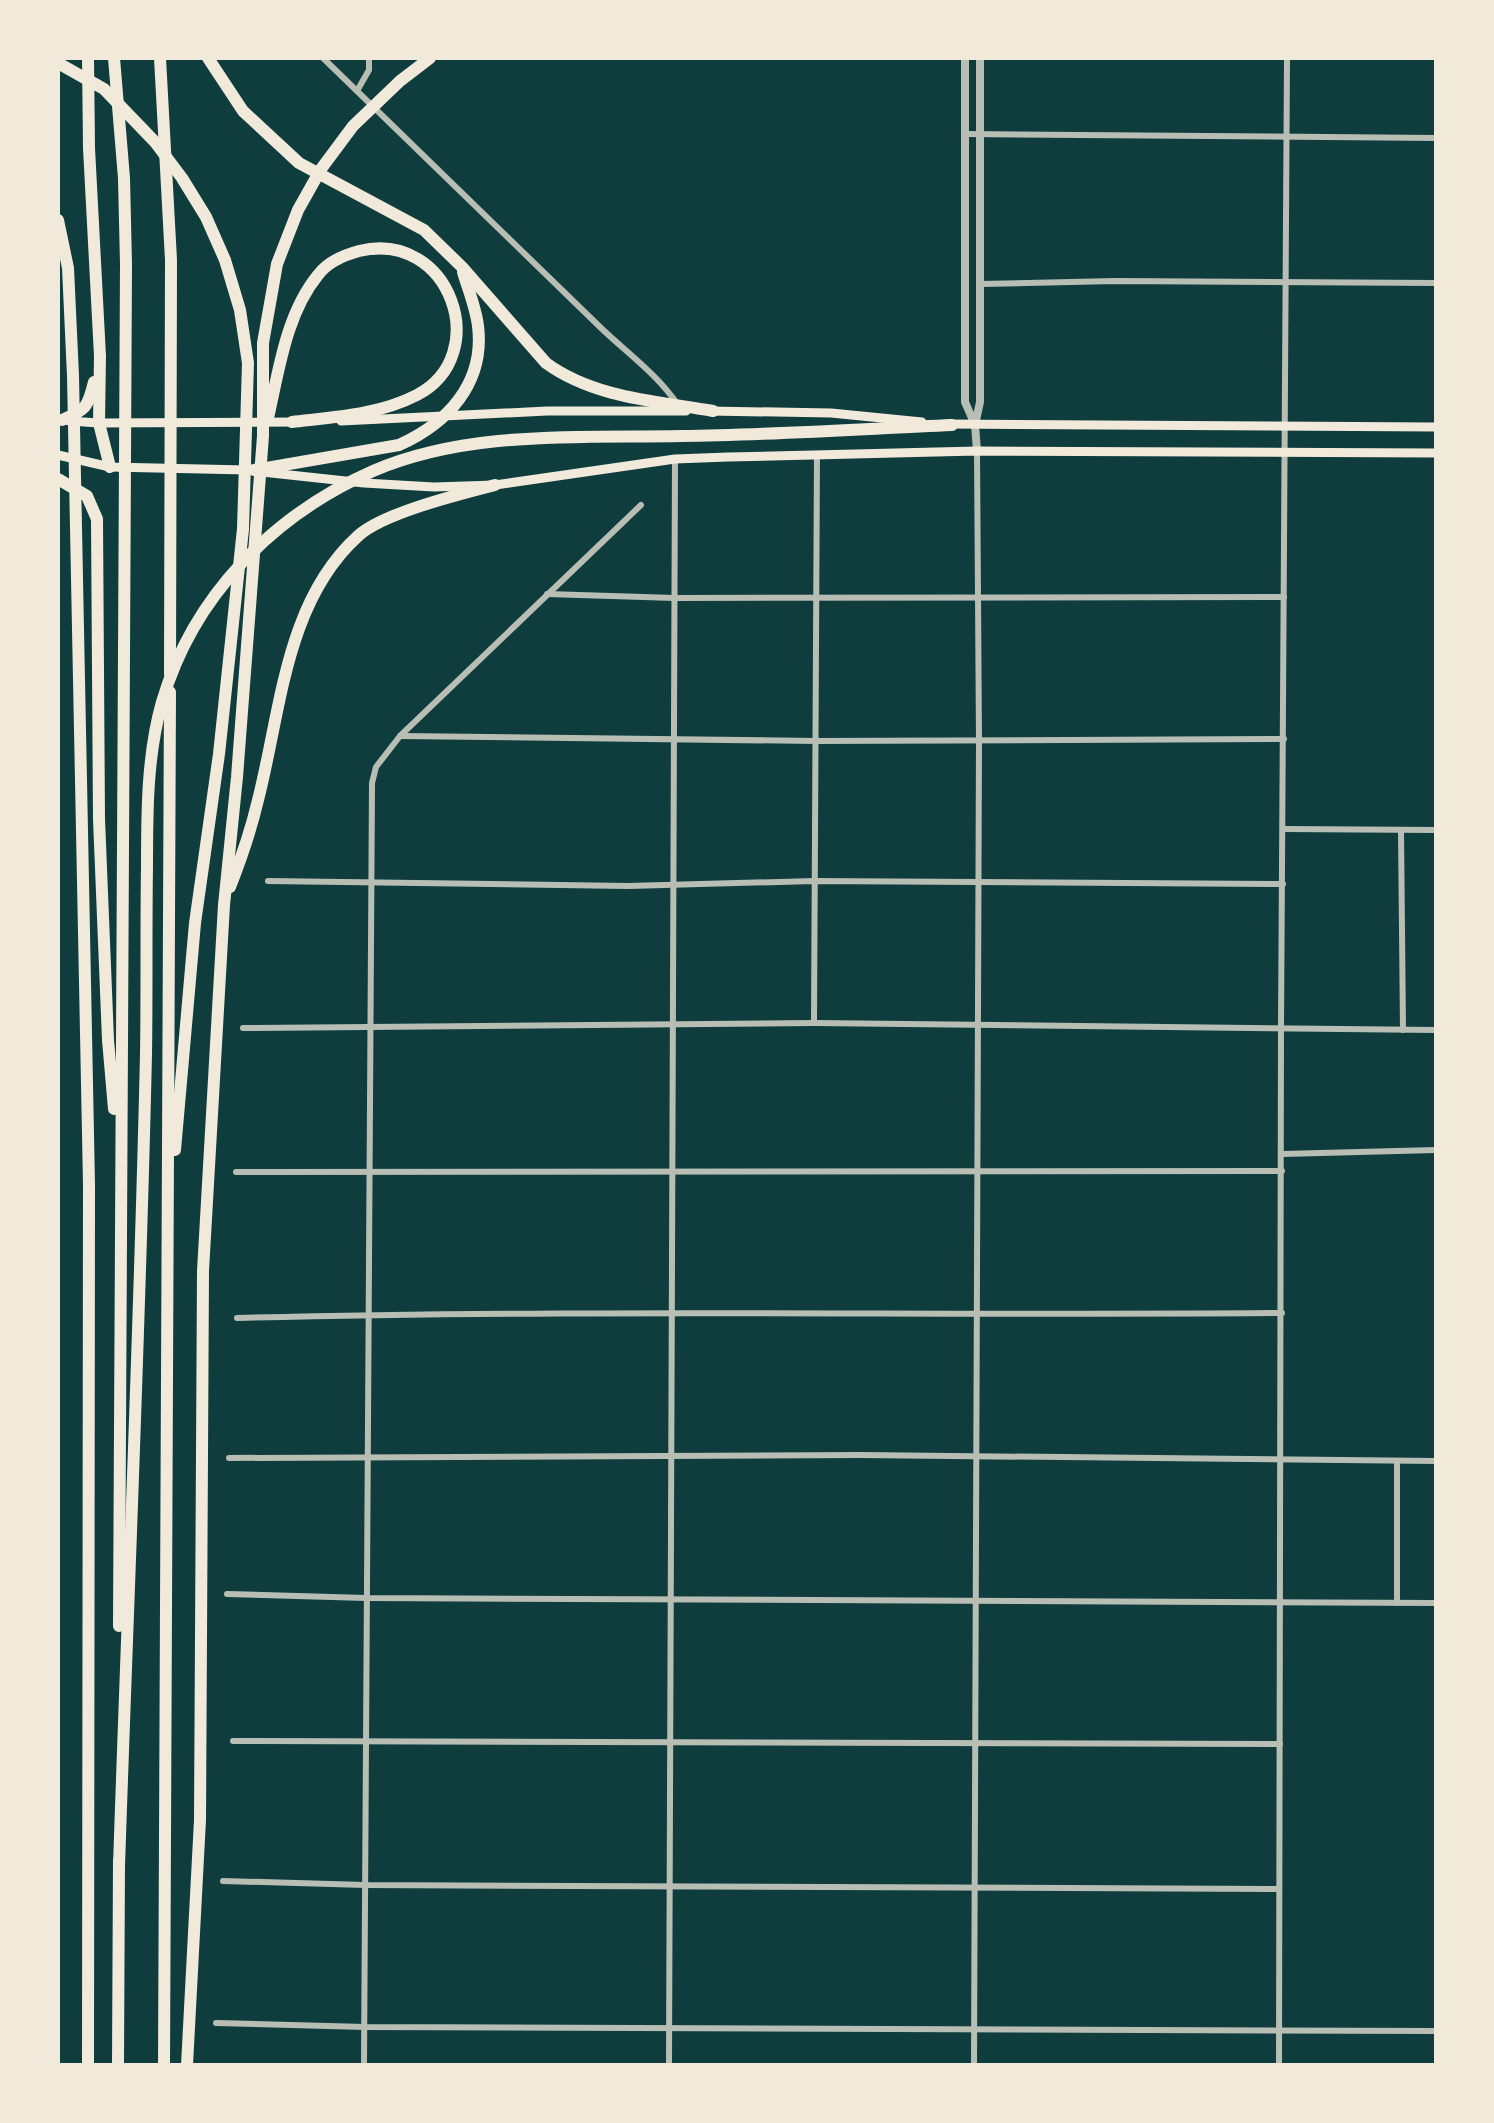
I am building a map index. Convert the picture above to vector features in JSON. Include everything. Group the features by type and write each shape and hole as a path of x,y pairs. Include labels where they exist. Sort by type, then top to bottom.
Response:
{"highway":[{"path":"88,58 89,148 100,356 99,423 110,467"},
{"path":"114,58 124,178 126,264 118,2065"},
{"path":"160,58 171,260 164,2065"},
{"path":"208,58 243,111 299,163 424,230 462,267 546,363 562,374 601,390 713,411"},
{"path":"187,2065 200,1820 203,1271 224,905 263,436 263,343 277,264 298,210 321,169 353,126 400,81 430,58"},
{"path":"58,63 104,89 155,142 182,178 206,217 225,260 240,310 248,363 243,529 219,754 195,923 168,1237"},
{"path":"58,220 68,268 73,376 89,1185 88,2065"},
{"path":"263,436 292,321 319,272 352,253 390,248 415,255 445,285 452,301 456,326 449,363 440,377 417,395 364,414 292,422"},
{"path":"251,471 399,445 418,436 445,416 471,383 479,347 478,324 462,267"},
{"path":"60,420 81,412 90,402 100,356"},
{"path":"119,1866 146,1051 147,798 152,749 162,703 192,631 223,584 255,548 292,516 329,492 378,469 448,449 510,441 952,425"},
{"path":"58,479 87,496 97,519 99,819 108,1040 121,1188"},
{"path":"224,905 241,860 258,799 277,706 300,624 329,570 359,534 432,502 495,485"}],"main road":[{"path":"60,420 99,423 383,421 547,411 713,411 831,413 952,425 1436,427"},
{"path":"58,455 110,467 251,471 434,487 495,485 675,459 977,451 1436,453"}],"street":[{"path":"323,58 600,327 656,375 678,405"},
{"path":"357,91 369,70 369,58"},
{"path":"965,58 965,402 975,425"},
{"path":"974,2065 979,742 975,425 980,402 980,58"},
{"path":"1279,2065 1287,58"},
{"path":"965,134 1436,138"},
{"path":"965,253 980,253"},
{"path":"980,284 1115,281 1436,283"},
{"path":"814,1023 817,455"},
{"path":"669,2065 675,459"},
{"path":"364,2065 372,783 376,767 400,736 641,505"},
{"path":"547,594 675,598 1284,597"},
{"path":"400,736 979,742 1284,739"},
{"path":"1283,829 1436,830"},
{"path":"1401,830 1403,1030"},
{"path":"268,881 674,885 814,881 1283,884"},
{"path":"243,1028 814,1023 1436,1030"},
{"path":"1282,1154 1436,1150"},
{"path":"236,1172 1282,1171"},
{"path":"237,1318 1282,1313"},
{"path":"229,1458 976,1456 1436,1461"},
{"path":"1397,1461 1397,1603"},
{"path":"227,1594 366,1598 1436,1603"},
{"path":"233,1741 1280,1744"},
{"path":"223,1881 365,1885 1278,1889"},
{"path":"216,2023 365,2027 1436,2031"}]}
